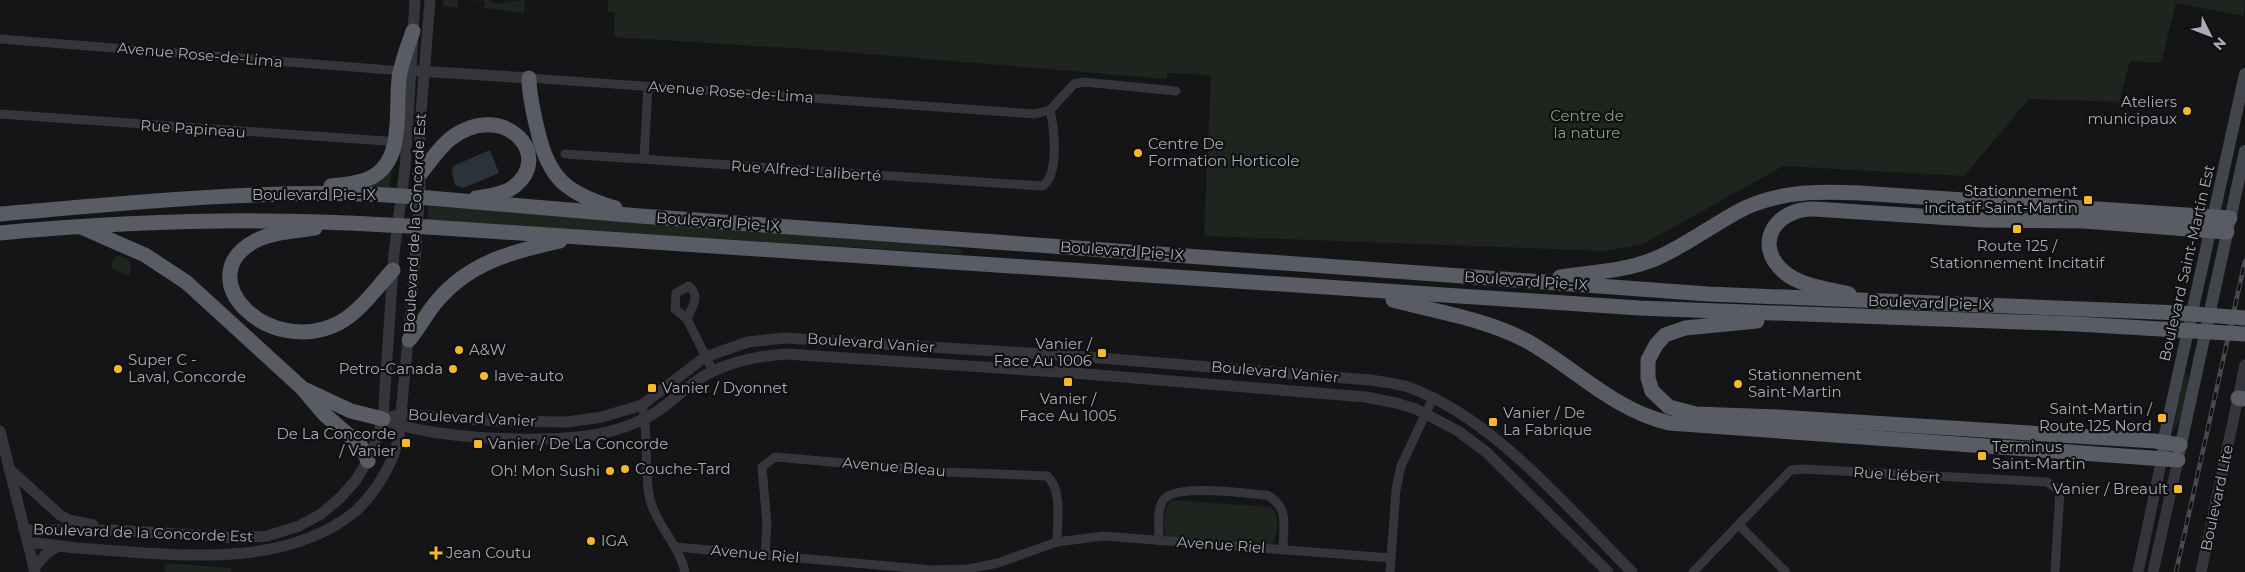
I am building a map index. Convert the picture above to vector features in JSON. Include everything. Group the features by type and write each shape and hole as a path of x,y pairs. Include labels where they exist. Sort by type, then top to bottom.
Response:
{"highway":[{"path":"288,194 363,181 385,168 392,155 413,31"},
{"path":"529,78 540,142 548,166 555,176 580,196 640,216"},
{"path":"420,174 445,143 465,130 487,125 500,126 512,130 523,142 527,155 526,169 521,179 505,192 466,201"},
{"path":"1531,281 1640,264 1665,254 1751,206 1776,197 1806,192 1860,193 2228,225"},
{"name":"Boulevard Pie-IX","path":"0,214 209,197 288,194 388,195 640,216 1787,298 2181,313 2245,318"},
{"path":"1873,300 1803,282 1784,272 1774,260 1770,246 1771,235 1779,221 1792,212 1807,209 1983,220 2212,223"},
{"name":"Boulevard Pie-IX","path":"0,232 188,221 346,222 1360,291 1693,311 2077,324 2245,334"},
{"path":"346,222 270,236 246,247 235,260 231,278 233,292 243,308 255,318 278,328 301,332 318,330 338,323 349,316 394,270"},
{"path":"79,226 145,255 178,276 301,387 324,414 361,446 368,461"},
{"path":"409,340 440,298 454,284 479,266 516,251 577,237"},
{"path":"1360,291 1480,322 1514,335 1547,353 1616,402 1641,415 1669,424 2178,460"},
{"path":"1798,315 1670,332 1656,345 1648,360 1647,374 1650,388 1657,398 1669,407 1696,414 1845,421 2164,442 2180,445"},
{"path":"301,387 351,411 383,419"}],"main road":[{"name":"Boulevard Saint-Martin Est","path":"2162,458 2245,74"},
{"name":"Boulevard Saint-Martin Est","path":"2178,460 2245,151"}],"street":[{"path":"413,31 415,0"},
{"name":"Boulevard de la Concorde Est","path":"28,544 46,543 58,546 235,559 272,556 299,548 332,530 368,498 391,460 399,438 409,340 420,174 420,125 430,0"},
{"name":"Avenue Rose-de-Lima","path":"0,39 406,71 1035,114 1050,110"},
{"name":"Boulevard de la Concorde Est","path":"24,530 113,530 242,538 276,534 299,526 328,509 351,486 368,461 383,419 394,270 405,168 406,71"},
{"path":"1050,110 1074,84 1084,82 1176,91"},
{"path":"644,159 648,87"},
{"name":"Rue Alfred-Laliberté","path":"565,154 1036,187 1047,184 1052,172 1054,128 1050,110"},
{"name":"Rue Papineau","path":"0,114 386,141"},
{"path":"687,319 705,357 714,371"},
{"name":"Boulevard Vanier","path":"383,419 401,414 496,421 570,422 602,417 642,405 705,357 748,342 795,339 1075,356 1370,380 1407,387 1433,398 1469,419 1499,441 1632,572"},
{"name":"Boulevard Vanier","path":"383,419 400,427 454,434 510,438 570,438 608,432 645,418 714,371 761,356 786,354 1063,373 1366,397 1396,402 1426,414 1458,431 1486,452 1608,572"},
{"name":"Boulevard Lite","path":"2201,572 2241,398 2245,364"},
{"path":"1390,572 1396,490 1401,466 1433,398"},
{"path":"642,405 647,436 645,472 651,502 655,513 676,548 684,572"},
{"path":"0,432 34,570"},
{"name":"Avenue Bleau","path":"765,554 767,524 762,467 775,457 946,472 1047,476 1054,482 1057,505 1057,542"},
{"path":"2138,572 2162,458"},
{"path":"2152,572 2178,460"},
{"path":"9,469 63,517 113,530"},
{"name":"Rue Liébert","path":"1693,572 1791,470 1803,469 2047,482 2060,491 2055,572"},
{"name":"Avenue Riel","path":"1159,540 1160,511 1162,501 1167,495 1183,490 1267,495 1275,500 1283,509 1283,550"},
{"path":"1739,524 1786,572"},
{"name":"Avenue Riel","path":"676,548 765,554 933,570 997,567 1057,542 1103,536 1391,558"},
{"path":"34,570 46,554 58,546"}],"green space":[{"path":"443,0 458,0 458,8 443,6"},
{"path":"466,0 488,0 496,4 525,0 524,13 484,8 485,1"},
{"name":"Centre de la nature","path":"608,0 2245,0 2244,16 2176,3 2161,63 2130,61 2119,102 2029,99 1964,176 1783,166 1643,244 1606,251 1204,236 1211,75 1167,73 1167,79 821,50 614,37 615,12 607,11"},
{"path":"392,166 390,187 372,187 372,182"},
{"path":"428,206 908,242 961,249 964,254 427,221"},
{"path":"114,257 127,258 131,263 130,276 111,268"},
{"path":"2185,374 2188,375 2184,404 2180,419 2173,430"},
{"path":"1171,500 1271,507 1277,520 1277,530 1273,544 1267,547 1167,538 1164,519"},
{"path":"164,563 231,568 231,572 165,572"}],"shaded area":[{"path":"490,150 499,173 463,188 455,185 452,173 453,166"}],"railway":[{"path":"2176,572 2245,261"}],"place":[{"name":"Ateliers municipaux","path":"2187,111"},
{"name":"Centre De Formation Horticole","path":"1138,153"},
{"name":"Stationnement incitatif Saint-Martin","path":"2088,200"},
{"name":"Route 125 / Stationnement Incitatif","path":"2017,229"},
{"name":"A&W","path":"459,350"},
{"name":"Vanier / Face Au 1006","path":"1102,353"},
{"name":"Super C - Laval, Concorde","path":"118,369"},
{"name":"Petro-Canada","path":"453,369"},
{"name":"lave-auto","path":"484,376"},
{"name":"Vanier / Face Au 1005","path":"1068,382"},
{"name":"Stationnement Saint-Martin","path":"1738,384"},
{"name":"Vanier / Dyonnet","path":"652,388"},
{"name":"Saint-Martin / Route 125 Nord","path":"2162,418"},
{"name":"Vanier / De La Fabrique","path":"1493,422"},
{"name":"De La Concorde / Vanier","path":"406,443"},
{"name":"Vanier / De La Concorde","path":"478,444"},
{"name":"Terminus Saint-Martin","path":"1982,456"},
{"name":"Couche-Tard","path":"625,469"},
{"name":"Oh! Mon Sushi","path":"610,471"},
{"name":"Vanier / Breault","path":"2178,489"},
{"name":"IGA","path":"591,541"},
{"name":"Jean Coutu","path":"436,553"}]}
